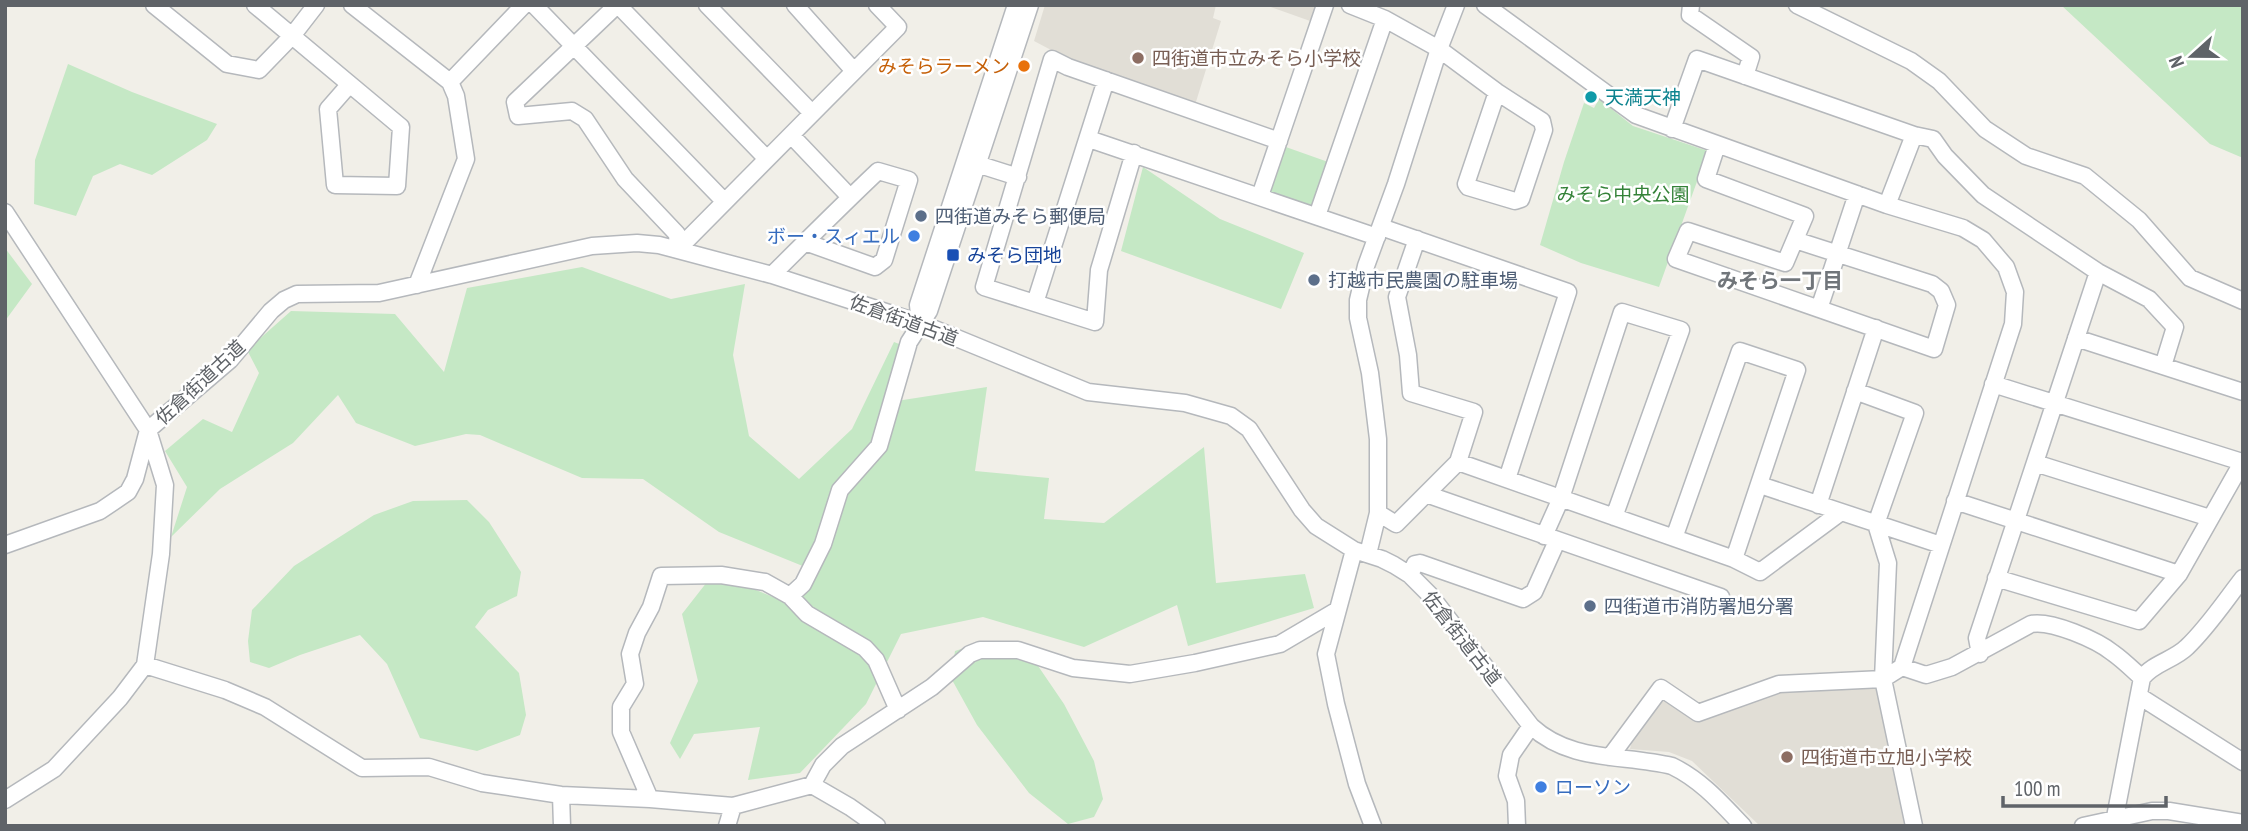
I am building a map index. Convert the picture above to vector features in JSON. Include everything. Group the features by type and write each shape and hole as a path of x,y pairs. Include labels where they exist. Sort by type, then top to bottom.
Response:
{"street":[{"path":"155,5 227,64 259,70 292,36 316,5"},
{"path":"255,5 401,127 397,186 335,185 328,109 349,85"},
{"path":"352,5 450,82 456,96 466,159 417,285"},
{"path":"450,82 524,5"},
{"path":"534,5 724,201"},
{"path":"678,248 677,234 625,179 585,119 572,111 518,117 515,102 617,5 766,159"},
{"path":"707,5 812,113"},
{"path":"795,5 854,71"},
{"path":"678,248 898,27 877,5"},
{"path":"920,323 918,304 1016,5"},
{"path":"790,596 803,584 823,544 840,490 846,480 879,446 909,342 929,311 1030,5"},
{"path":"1260,196 1325,5"},
{"path":"1350,5 1385,19 1438,48 1497,92 1535,114 1544,125 1521,199 1518,201 1468,187 1466,184 1497,92"},
{"path":"1373,826 1357,784 1326,654 1336,611 1378,513 1378,439 1370,373 1358,318 1357,269 1379,232 1438,48 1456,5"},
{"path":"1485,5 1636,115 1887,205 1963,228 1983,240 2006,267 2015,292 2013,324 1902,667 1883,679 1779,684 1698,713 1661,688 1611,758"},
{"path":"1691,5 1690,15 1751,57 1745,76"},
{"path":"1797,5 1911,61 1939,81 1985,129 2026,156 2085,176 2138,220 2190,278 2243,301"},
{"path":"1317,216 1385,19"},
{"path":"1134,153 1099,270 1095,321 984,287 1052,59 1279,141"},
{"path":"1672,129 1697,59 1914,135 1933,139 1945,156 1983,195 2098,272 2149,299 2175,327 2162,366"},
{"path":"1035,303 1107,80"},
{"path":"791,135 850,197"},
{"path":"1887,205 1914,135"},
{"path":"1089,139 1317,216 1417,239 1568,292 1507,479"},
{"path":"1717,145 1706,179 1805,216 1785,263 1688,231 1676,260 1934,349 1947,305 1941,291 1932,284 1795,240"},
{"path":"977,164 1018,177"},
{"path":"772,275 805,242 850,197 878,171 909,180 884,260 875,267 805,242"},
{"path":"1819,309 1857,194"},
{"path":"5,212 148,430 165,485 162,554 145,665 120,698 54,769 5,800"},
{"path":"1378,513 1396,524 1458,462 1474,412 1411,393 1408,355 1397,297 1417,239"},
{"name":"佐倉街道古道","path":"5,545 100,511 128,492 135,480 148,430 230,360 271,311 297,294 379,293 592,246 637,243 678,248 920,323 1088,392 1185,403 1231,416 1249,429 1302,510 1328,536 1382,559 1410,575 1430,595 1531,726 1542,736 1567,749 1611,758 1656,762 1684,772 1712,793 1743,826"},
{"path":"1980,653 1977,638 2098,272"},
{"path":"1410,575 1415,564 1420,563 1523,598 1534,592 1561,498 1622,312 1681,330 1614,517"},
{"path":"1818,505 1876,328"},
{"path":"2076,338 2243,392"},
{"path":"1674,538 1740,351 1797,370 1734,559"},
{"path":"1993,384 2242,461 2179,574 2139,621 1996,578"},
{"path":"1855,391 1915,413 1876,524 1888,563 1883,679 1914,826"},
{"path":"1458,462 1734,559 1760,572 1841,512"},
{"path":"2035,463 2210,518"},
{"path":"1760,485 1941,545"},
{"path":"1426,494 1721,597"},
{"path":"1955,501 2015,523 2179,574"},
{"path":"650,799 621,732 621,707 635,684 630,654 637,633 651,607 661,576 721,575 765,582 790,596 807,614 864,648 877,660 898,710"},
{"path":"2115,817 2142,678 2147,671 2176,656 2188,646 2243,578"},
{"path":"812,785 823,765 842,746 932,687 971,654 980,650 1018,650 1073,668 1130,674 1280,644 1336,611"},
{"path":"1902,667 1926,675 1952,667 2031,624 2041,622 2085,637 2111,651 2142,678"},
{"path":"145,665 202,682 265,707 362,768 429,766 482,783 561,795 733,806 812,785 877,826"},
{"path":"2139,696 2243,762"},
{"path":"1517,826 1516,801 1507,776 1511,755 1531,726"},
{"path":"561,795 562,826"},
{"path":"727,826 733,806"},
{"path":"2092,825 2115,817 2152,811 2169,811 2243,823"}],"shaded area":[{"name":"四街道市立みそら小学校","path":"1045,5 1216,5 1213,18 1221,21 1195,105 1072,61 1034,41"},
{"name":"四街道市立みそら小学校","path":"1265,5 1318,5 1313,22"},
{"name":"四街道市立旭小学校","path":"1878,686 1908,826 1760,826 1692,761 1669,752 1630,749 1632,741 1666,695 1699,719 1777,689"}],"green space":[{"path":"2061,5 2243,5 2243,158 2210,144"},
{"path":"68,64 217,124 207,140 152,175 120,164 93,176 76,216 34,204 35,160"},
{"name":"みそら中央公園","path":"1599,99 1633,126 1708,151 1659,287 1581,263 1540,245 1584,103 1594,108"},
{"path":"1283,146 1331,163 1315,210 1267,193"},
{"path":"1143,167 1220,219 1304,253 1281,309 1121,251"},
{"path":"5,248 32,284 5,321"},
{"path":"582,267 671,299 745,284 733,355 749,436 799,479 852,429 894,342 907,347 890,402 987,387 975,471 1049,478 1044,519 1104,523 1204,447 1216,583 1305,574 1314,608 1188,646 1177,605 1084,647 983,617 901,634 866,704 800,773 748,780 760,727 694,734 680,759 670,743 698,681 682,614 714,573 778,599 815,571 719,532 643,479 582,478 480,435 466,434 415,446 356,423 338,395 293,443 220,489 171,537 187,487 165,451 203,419 232,432 259,373 247,350 291,311 395,314 444,372 467,288"},
{"path":"467,500 489,522 521,572 517,596 488,610 475,627 519,673 526,715 520,735 477,751 420,738 387,664 360,635 269,668 250,662 248,641 252,610 294,566 374,515 413,501"},
{"path":"986,641 1034,660 1064,704 1094,761 1103,799 1094,817 1068,824 1029,793 977,725 951,678 955,651"}],"place":[{"name":"四街道市立みそら小学校","path":"1138,58"},
{"name":"みそらラーメン","path":"1024,66"},
{"name":"天満天神","path":"1591,97"},
{"name":"四街道みそら郵便局","path":"921,216"},
{"name":"ボー・スィエル","path":"914,236"},
{"name":"みそら団地","path":"953,255"},
{"name":"打越市民農園の駐車場","path":"1314,280"},
{"name":"四街道市消防署旭分署","path":"1590,606"},
{"name":"四街道市立旭小学校","path":"1787,757"},
{"name":"ローソン","path":"1541,787"}],"district":[{"name":"みそら一丁目","path":"1780,281"}]}
